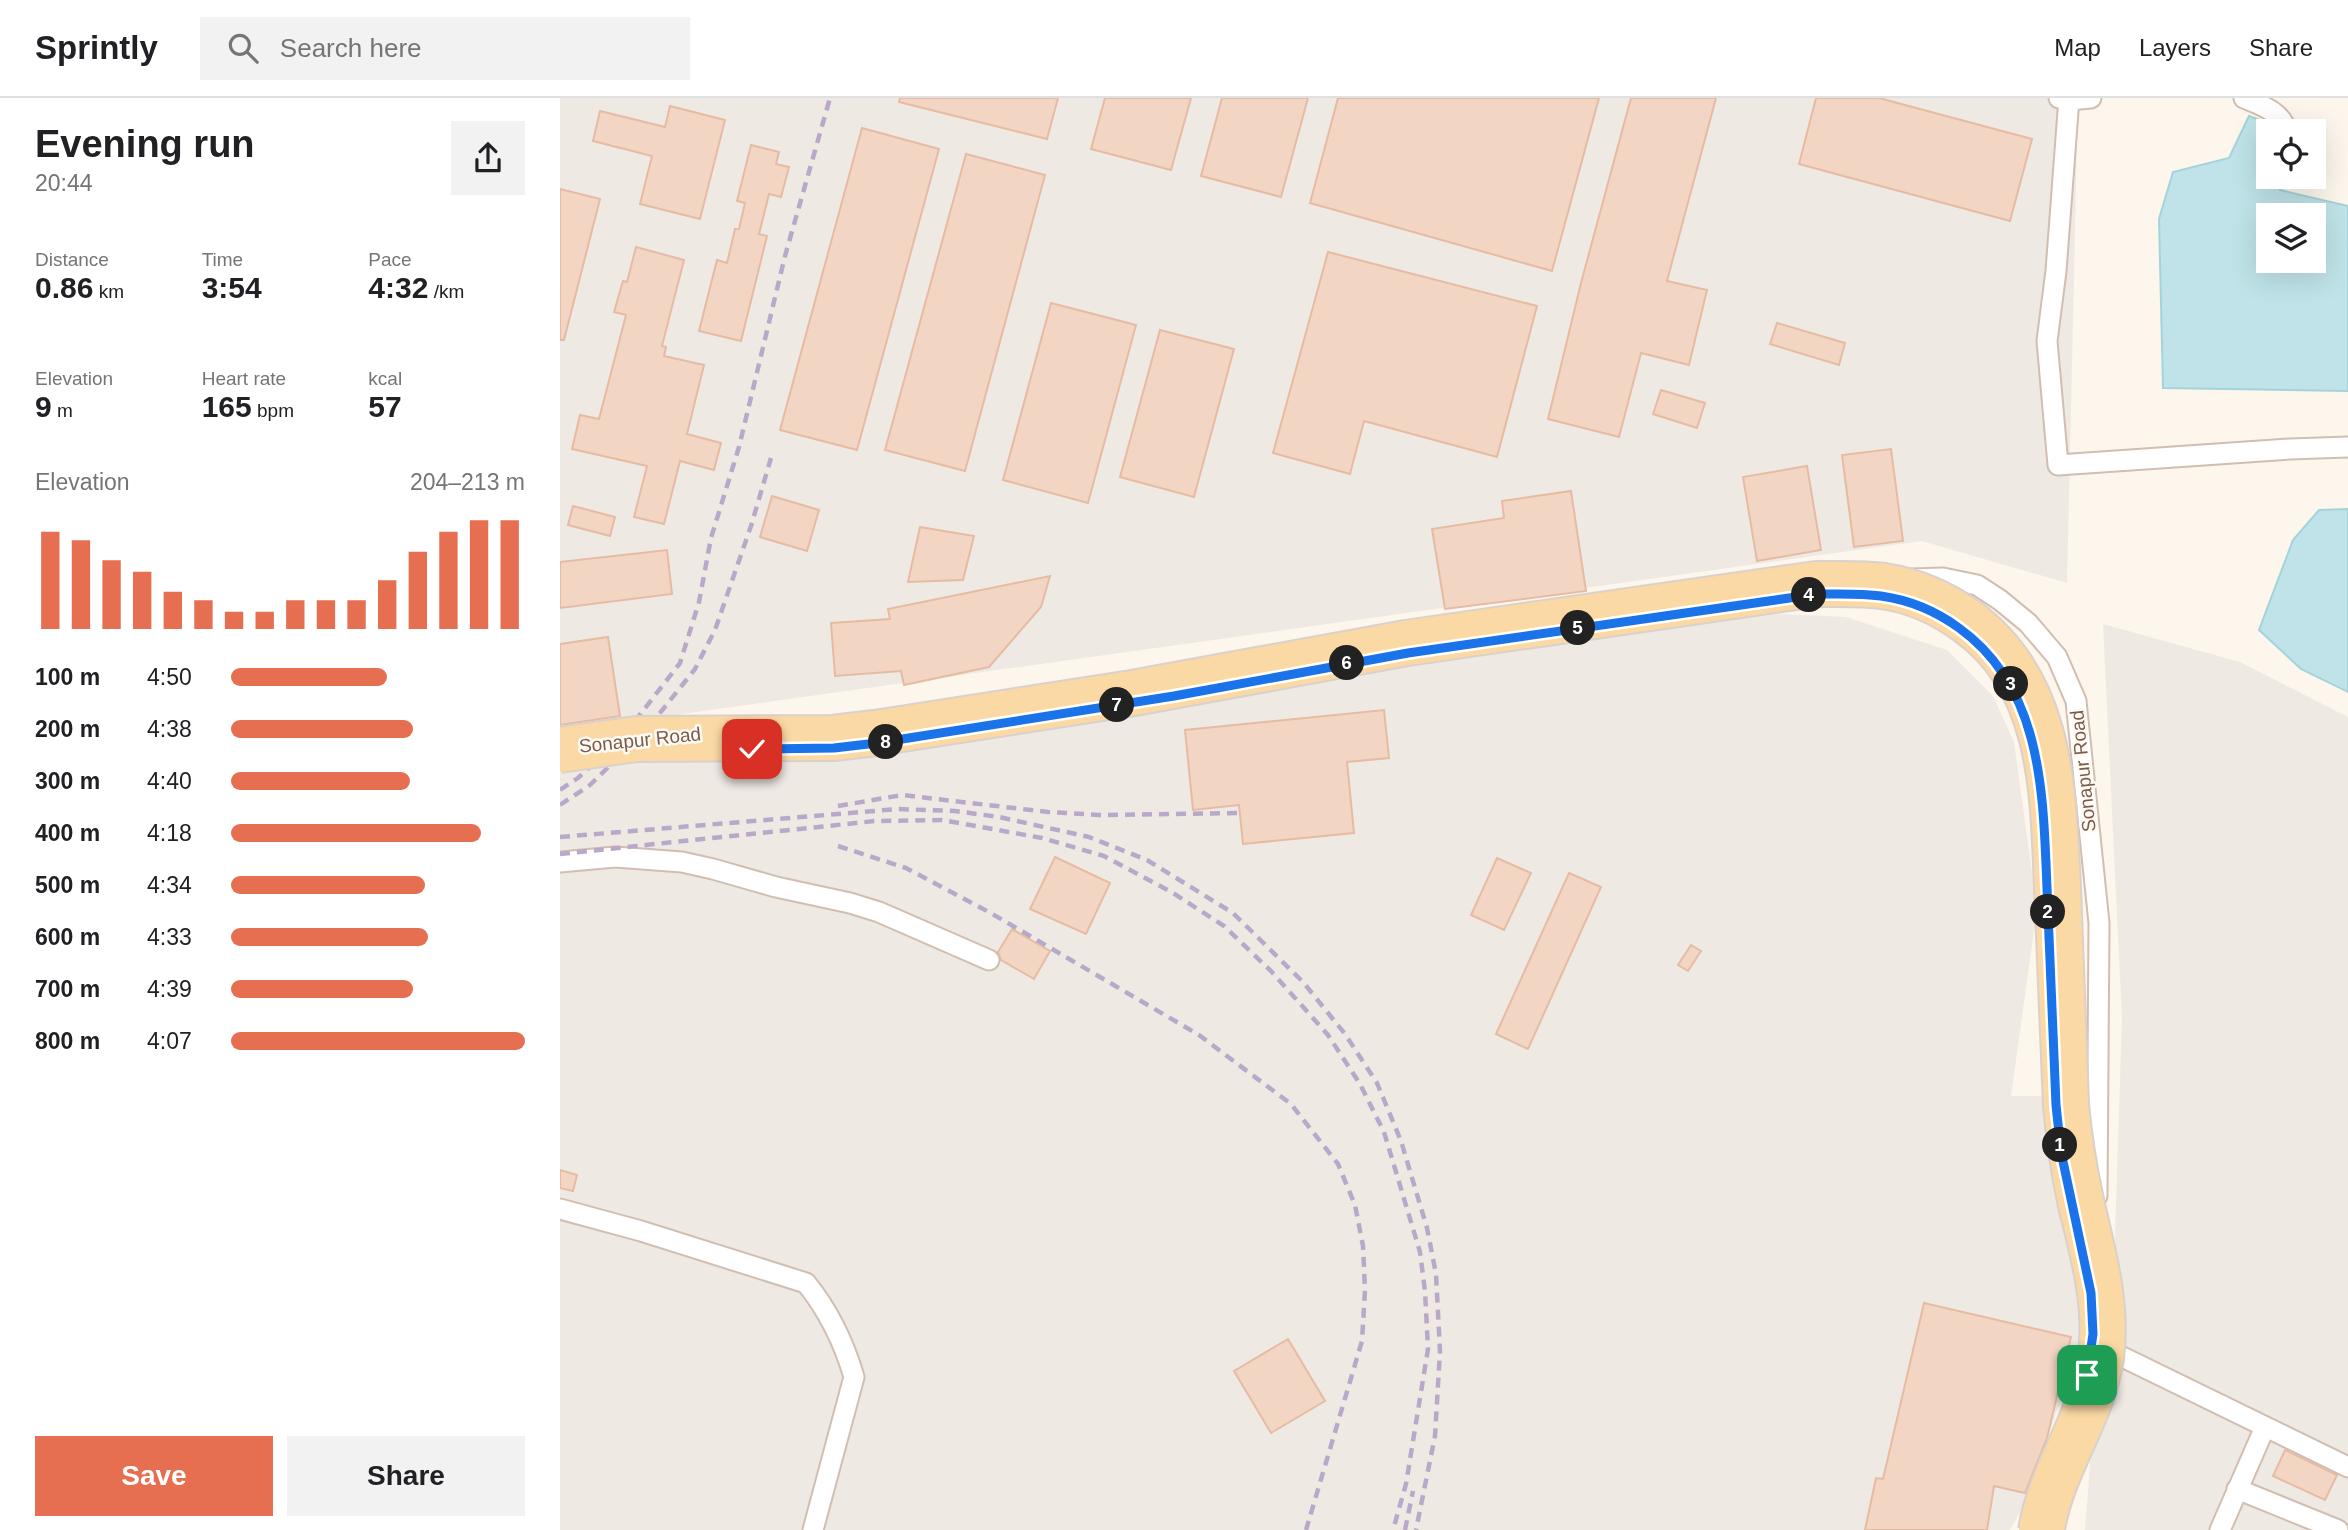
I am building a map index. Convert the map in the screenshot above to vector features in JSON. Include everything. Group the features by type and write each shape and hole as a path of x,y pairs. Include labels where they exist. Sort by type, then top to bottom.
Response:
{"main road":[{"path":"560,740 635,729 832,728 864,724 1131,683 1405,633 1816,574 1885,576 1946,596 1974,613 1998,634 2034,683 2049,721 2064,812 2076,1104 2081,1149 2111,1290 2113,1335 2107,1380 2100,1406 2061,1498 2052,1530"},
{"path":"560,761 637,749 834,748 877,743 1148,700 1408,653 1817,594 1882,596 1901,600 1937,614 1970,635 1984,648 2016,692 2031,735 2044,814 2056,1105 2061,1152 2091,1293 2093,1334 2087,1375 2080,1399 2041,1492 2031,1530"}],"street":[{"path":"2091,98 2066,99 2056,271 2047,341 2058,465 2348,447"},
{"path":"2244,98 2268,109 2281,119"},
{"name":"Sonapur Road","path":"560,749 639,737 811,726 1088,694 1516,620 1730,591 1943,578 1977,585 2028,622 2057,657 2076,701 2099,923 2095,1301 2099,1329 2081,1402 2039,1504 2025,1530"},
{"path":"560,862 615,856 682,862 713,869 879,912 989,960"},
{"path":"560,1209 641,1231 806,1283 821,1301 855,1377 813,1530"},
{"path":"2095,1343 2348,1467"},
{"path":"2220,1530 2265,1426"},
{"path":"2237,1489 2338,1530"}],"shaded area":[{"path":"560,98 2078,98 2067,583 1922,541 560,731"},
{"path":"1779,614 1846,617 1947,650 1993,696 2014,742 2037,909 2011,1096 2047,1096 2083,1333 2027,1499 2010,1530 560,1530 560,773"},
{"path":"2103,624 2240,662 2348,717 2348,1530 2085,1530 2095,1400 2112,1326 2122,1019"}],"water":[{"path":"2249,116 2257,119 2256,189 2280,189 2348,206 2348,391 2163,388 2159,219 2173,172 2229,158"},
{"path":"2348,509 2348,692 2301,669 2259,630 2293,540 2319,510"}],"building":[{"path":"900,98 1058,98 1047,139 899,102"},
{"path":"1105,98 1191,98 1171,170 1091,149"},
{"path":"1222,98 1308,98 1281,197 1201,176"},
{"path":"1338,98 1599,98 1552,271 1310,203"},
{"path":"1631,98 1716,98 1667,281 1707,290 1689,365 1641,353 1619,437 1548,419"},
{"path":"1816,98 1879,98 2032,139 2010,221 1799,164"},
{"path":"670,106 725,120 700,219 640,204 652,156 593,141 600,111 665,127"},
{"path":"862,128 939,149 857,450 780,430"},
{"path":"751,145 779,152 776,164 789,167 781,197 769,194 759,234 767,236 741,341 699,331 717,260 727,263 735,229 739,229 745,203 737,201"},
{"path":"966,154 1045,175 965,471 885,450"},
{"path":"560,189 600,199 564,340 560,340"},
{"path":"636,247 684,260 662,346 666,347 664,356 704,365 687,434 721,443 714,470 680,461 664,524 634,517 647,466 572,449 580,415 599,419 626,315 614,312 623,281 627,282"},
{"path":"1328,252 1537,306 1497,457 1364,421 1350,474 1273,453"},
{"path":"1051,303 1136,325 1088,503 1003,480"},
{"path":"1777,323 1845,343 1839,365 1770,344"},
{"path":"1160,330 1234,349 1194,497 1120,477"},
{"path":"1661,390 1705,403 1697,428 1653,414"},
{"path":"1891,449 1903,541 1854,547 1842,455"},
{"path":"1807,466 1821,550 1757,561 1743,477"},
{"path":"1571,491 1586,591 1445,609 1432,529 1504,518 1502,501"},
{"path":"772,496 819,510 807,551 760,537"},
{"path":"573,506 615,517 610,536 568,525"},
{"path":"920,527 974,536 963,580 908,582"},
{"path":"667,550 672,594 560,608 560,562"},
{"path":"1050,576 1041,607 989,667 904,685 901,671 835,676 831,623 890,619 888,609"},
{"path":"608,637 620,716 560,725 560,644"},
{"path":"1384,710 1389,758 1347,762 1354,833 1243,844 1239,805 1193,810 1185,730"},
{"path":"1055,857 1110,883 1086,934 1030,909"},
{"path":"1497,858 1531,873 1504,930 1471,915"},
{"path":"1569,873 1601,887 1528,1049 1496,1034"},
{"path":"1012,929 1050,951 1034,979 1001,960 998,952"},
{"path":"1691,945 1701,951 1688,971 1678,965"},
{"path":"560,1170 577,1175 573,1191 560,1188"},
{"path":"1924,1303 2071,1337 2047,1438 2025,1493 1994,1486 1987,1530 1865,1530 1876,1478 1883,1479"},
{"path":"1288,1339 1325,1401 1271,1433 1234,1371"},
{"path":"2285,1450 2337,1475 2325,1500 2273,1476"}],"railway":[{"path":"560,790 578,778 625,734 680,663 699,602 711,538 739,447 785,256 830,98"},
{"path":"560,805 590,785 648,728 695,669 715,630 771,458"},
{"path":"838,806 902,795 1048,812 1099,815 1244,813"},
{"path":"560,837 898,809 955,811 999,817 1089,837 1147,860 1233,913 1303,982 1345,1034 1377,1083 1401,1141 1427,1228 1436,1274 1440,1351 1435,1436 1416,1530"},
{"path":"560,854 875,821 942,820 1042,838 1104,856 1173,893 1224,926 1271,971 1328,1035 1360,1084 1384,1132 1420,1252 1428,1349 1406,1484 1393,1530"},
{"path":"838,846 906,868 989,912 1199,1035 1291,1104 1338,1164 1355,1205 1363,1246 1365,1290 1362,1341 1306,1530"},
{"path":"1405,1530 1413,1491"}],"route":[{"path":"752,749 834,748 877,743 1174,696 1408,653 1817,594 1882,596 1901,600 1937,614 1970,635 1996,662 2016,692 2033,744 2044,814 2056,1105 2061,1152 2093,1313 2087,1375"}]}
